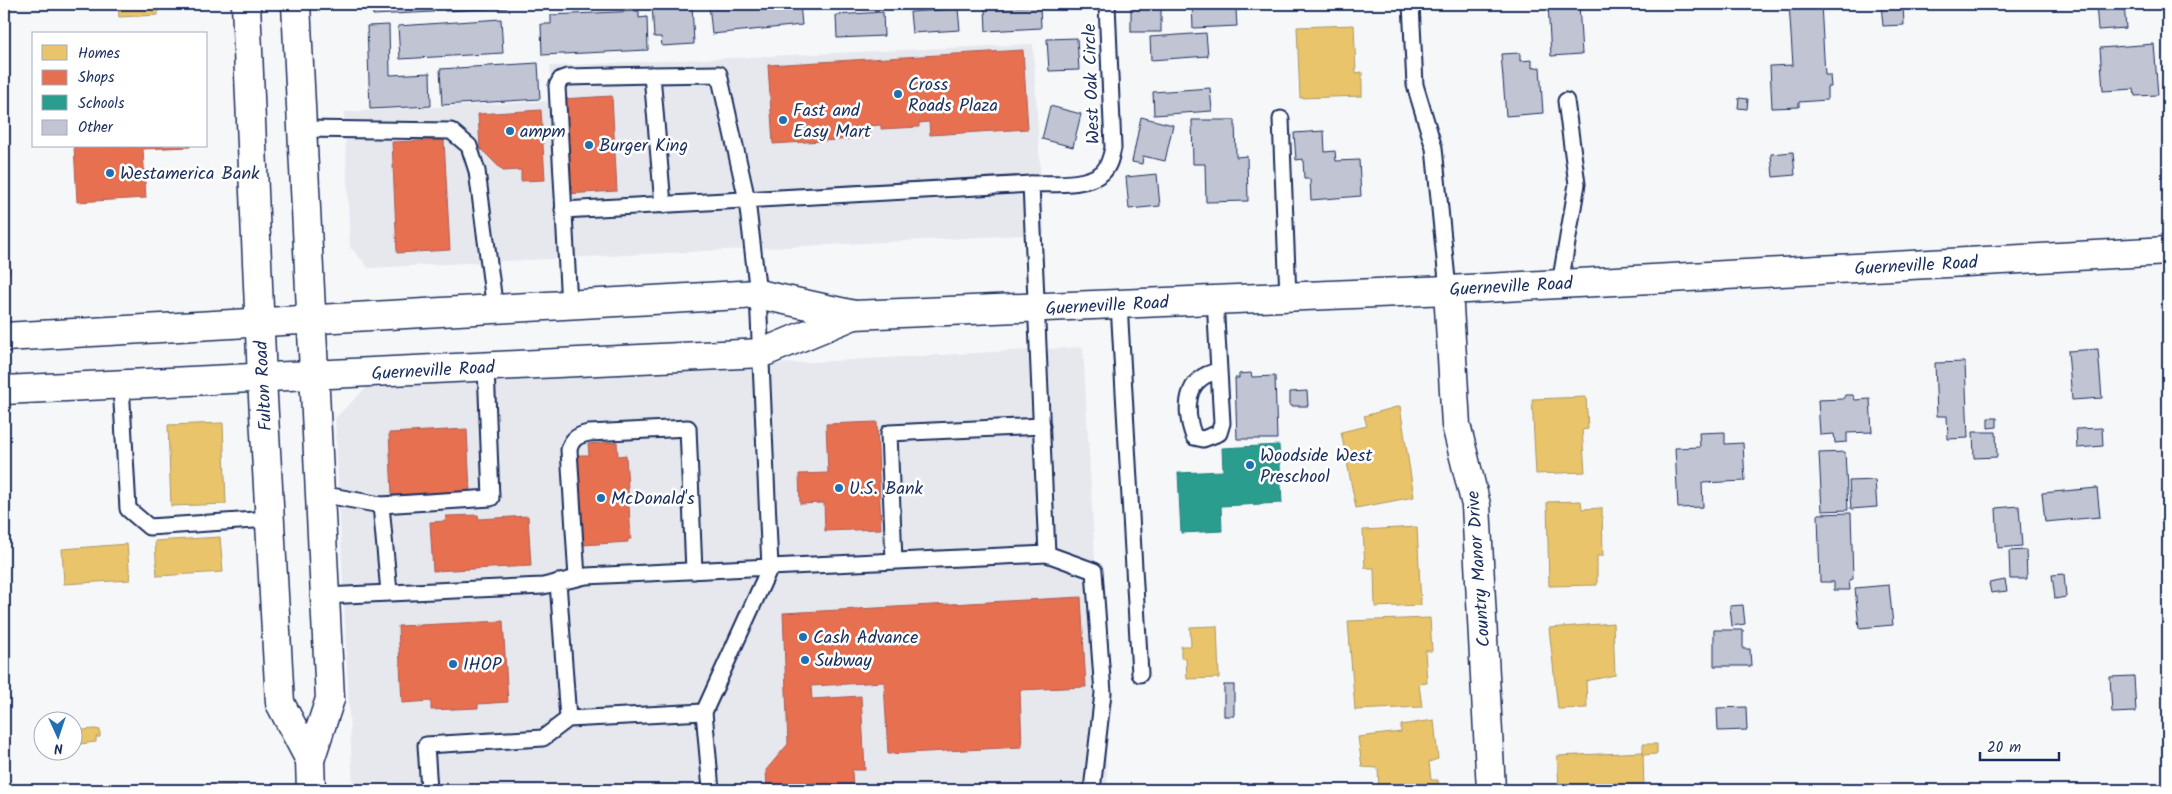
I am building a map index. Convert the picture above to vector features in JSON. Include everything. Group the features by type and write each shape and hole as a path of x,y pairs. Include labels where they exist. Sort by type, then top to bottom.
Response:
{"main road":[{"name":"Fulton Road","path":"246,4 259,323 280,703 310,760"},
{"name":"Fulton Road","path":"296,4 330,698 310,760 311,790"},
{"name":"Guerneville Road","path":"4,337 758,294 854,315 1448,290 2168,251"},
{"name":"Country Manor Drive","path":"1448,290 1456,425 1476,505 1492,790"},
{"name":"Guerneville Road","path":"4,390 262,379 762,353 854,315"}],"lane":[{"name":"West Oak Circle","path":"563,210 1090,180 1103,173 1110,161 1113,148 1106,4"},
{"path":"1411,4 1416,85 1434,148 1448,290"},
{"path":"569,305 556,95 560,79 567,77 719,74 747,200 758,294 770,567 704,712 711,790"},
{"path":"652,75 663,205"},
{"path":"1560,284 1577,184 1566,101"},
{"path":"1282,119 1288,297"},
{"path":"303,129 451,131 469,146 477,171 495,310"},
{"path":"1031,184 1048,554"},
{"path":"1215,300 1219,371"},
{"path":"1119,304 1140,674"},
{"path":"320,494 381,505 491,498 486,367"},
{"path":"121,385 128,509 149,527 270,519"},
{"path":"894,561 889,433 1042,426"},
{"path":"577,578 569,450 570,443 578,436 589,433 688,428 694,571"},
{"path":"381,505 389,592"},
{"path":"324,596 543,586 586,576 1048,554 1094,572 1103,693 1092,790"},
{"path":"558,582 568,719"},
{"path":"429,790 426,745 543,738 568,719 704,712"}],"shaded area":[{"path":"1033,44 1044,234 369,268 350,247 344,112 551,101 550,66"},
{"path":"1083,347 1108,790 353,790 335,418 367,387"}],"building: Homes":[{"path":"118,4 158,4 158,15 119,17"},
{"path":"1354,25 1356,73 1362,72 1362,96 1300,98 1297,27"},
{"path":"4,232 6,247 8,247 10,273 4,273"},
{"path":"1586,397 1588,429 1582,430 1585,472 1536,474 1532,399"},
{"path":"1400,406 1414,497 1356,508 1341,432 1367,426 1364,416"},
{"path":"223,423 226,504 171,506 168,425"},
{"path":"1581,501 1582,509 1602,508 1603,556 1597,556 1597,585 1549,586 1547,502"},
{"path":"1417,527 1421,605 1375,607 1374,568 1365,568 1363,530"},
{"path":"220,537 223,572 157,576 155,541"},
{"path":"127,544 130,580 64,584 62,549"},
{"path":"1430,618 1432,651 1425,651 1427,683 1419,684 1422,707 1355,710 1348,621"},
{"path":"1613,623 1615,675 1586,681 1587,708 1558,709 1549,628"},
{"path":"1217,626 1219,678 1187,679 1186,658 1181,658 1181,646 1191,646 1190,627"},
{"path":"1434,720 1438,759 1429,762 1431,780 1438,780 1439,790 1379,790 1378,768 1362,767 1358,737 1401,732 1401,725"},
{"path":"82,730 100,730 100,737 96,737 96,742 82,744"},
{"path":"1643,744 1657,744 1657,754 1643,755"},
{"path":"1643,752 1644,790 1587,790 1587,786 1559,788 1557,756"},
{"path":"236,784 237,790 185,790 185,787"},
{"path":"88,786 88,788 103,787 103,790 49,790"}],"building: Shops":[{"name":"Cross Roads Plaza","path":"1023,50 1028,129 930,135 929,122 919,123 919,127 881,129 881,125 870,126 871,138 773,144 768,65"},
{"name":"Burger King","path":"612,96 617,191 566,194 561,99"},
{"name":"ampm","path":"541,110 545,180 521,181 521,170 503,171 480,148 478,114"},
{"path":"444,140 450,250 397,253 392,142"},
{"name":"Westamerica Bank","path":"74,148 166,148 143,149 146,198 77,202"},
{"name":"U.S. Bank","path":"877,422 881,529 825,531 824,503 800,504 799,474 828,473 826,424"},
{"path":"467,429 470,491 392,495 389,433"},
{"name":"McDonald's","path":"617,442 618,456 626,455 631,539 628,539 628,542 583,545 582,530 576,530 574,455 589,455 588,444"},
{"path":"478,515 479,519 528,516 531,566 433,571 430,522 446,521 446,516"},
{"path":"1081,597 1086,687 1020,690 1022,747 888,754 884,682 811,686 812,699 861,696 865,770 852,770 853,790 767,790 766,770 788,744 783,613"},
{"name":"IHOP","path":"503,621 508,702 478,704 478,708 431,710 431,701 402,703 398,626"}],"building: Schools":[{"path":"1279,445 1282,503 1221,506 1222,531 1181,533 1178,473 1223,471 1222,448"}],"building: Other":[{"path":"372,4 433,4 434,12 373,15"},
{"path":"445,4 506,4 507,8 445,11"},
{"path":"652,4 692,4 694,44 662,46 661,37 654,37"},
{"path":"709,4 800,4 802,25 712,34"},
{"path":"1131,4 1161,4 1161,32 1131,32"},
{"path":"1192,4 1239,4 1240,10 1236,10 1237,26 1193,28"},
{"path":"1548,4 1579,4 1582,54 1551,56"},
{"path":"1789,4 1821,4 1825,75 1830,75 1831,87 1827,87 1827,100 1799,102 1799,107 1772,108 1770,66 1793,65"},
{"path":"1881,4 1903,4 1904,25 1883,26"},
{"path":"2096,4 2124,4 2126,28 2098,30"},
{"path":"1040,5 1041,28 986,31 985,8"},
{"path":"958,9 960,30 912,33 910,12"},
{"path":"639,11 639,18 647,17 648,50 542,55 541,24 551,24 551,15"},
{"path":"883,12 884,36 837,38 836,15"},
{"path":"501,19 503,53 400,59 398,26"},
{"path":"389,25 390,75 430,73 431,106 370,109 367,26"},
{"path":"1206,33 1208,56 1151,60 1150,37"},
{"path":"1077,38 1079,70 1049,71 1047,39"},
{"path":"2154,44 2158,95 2135,96 2134,89 2103,91 2100,48"},
{"path":"1520,53 1520,61 1532,60 1532,68 1540,67 1543,113 1506,116 1501,54"},
{"path":"538,63 540,99 442,105 440,69"},
{"path":"1210,88 1212,111 1154,115 1153,92"},
{"path":"1739,98 1748,99 1747,109 1738,108"},
{"path":"1050,106 1081,114 1073,147 1042,139"},
{"path":"1141,117 1173,125 1165,161 1143,156 1142,164 1132,162"},
{"path":"1192,120 1235,120 1236,157 1247,156 1248,201 1206,202 1205,164 1193,164"},
{"path":"1324,131 1325,152 1335,151 1336,161 1359,160 1361,196 1311,200 1310,179 1304,179 1303,159 1296,160 1294,133"},
{"path":"1793,152 1795,175 1773,177 1771,154"},
{"path":"1157,174 1160,206 1129,209 1126,177"},
{"path":"2098,349 2102,398 2072,400 2068,351"},
{"path":"1965,362 1968,438 1948,439 1947,416 1937,416 1935,363"},
{"path":"1251,373 1252,377 1275,376 1277,439 1237,439 1235,378 1239,378 1239,374"},
{"path":"1307,391 1308,406 1290,406 1290,392"},
{"path":"1845,395 1853,395 1855,400 1870,399 1872,432 1847,433 1847,442 1835,443 1834,434 1820,435 1818,400 1843,399"},
{"path":"1988,418 1997,418 1997,427 1988,428"},
{"path":"2102,428 2103,446 2077,448 2076,429"},
{"path":"1725,432 1725,444 1743,443 1745,481 1702,483 1703,507 1678,508 1675,448 1700,447 1699,433"},
{"path":"1973,432 1996,432 1997,457 1974,458"},
{"path":"1845,452 1848,510 1822,511 1819,453"},
{"path":"1875,480 1877,507 1851,509 1849,481"},
{"path":"2097,488 2100,517 2045,522 2042,493"},
{"path":"2019,506 2022,546 1998,548 1996,508"},
{"path":"1851,513 1853,579 1849,580 1850,590 1834,590 1834,582 1820,582 1818,514"},
{"path":"2026,550 2027,579 2010,579 2009,551"},
{"path":"2064,574 2066,597 2055,599 2052,575"},
{"path":"2005,580 2007,591 1991,593 1989,583"},
{"path":"1889,585 1893,625 1859,628 1855,588"},
{"path":"1743,605 1745,624 1732,626 1730,606"},
{"path":"1714,630 1743,630 1743,649 1750,649 1751,666 1714,666"},
{"path":"2134,676 2136,712 2112,713 2110,677"},
{"path":"1224,685 1234,685 1234,716 1224,716"},
{"path":"1746,707 1747,730 1718,731 1717,708"}],"place":[{"name":"Cross Roads Plaza","path":"898,94"},
{"name":"Fast and Easy Mart","path":"783,120"},
{"name":"ampm","path":"510,131"},
{"name":"Burger King","path":"589,145"},
{"name":"Westamerica Bank","path":"110,173"},
{"name":"Woodside West Preschool","path":"1250,465"},
{"name":"U.S. Bank","path":"839,488"},
{"name":"McDonald's","path":"601,498"},
{"name":"Cash Advance","path":"803,637"},
{"name":"Subway","path":"805,660"},
{"name":"IHOP","path":"453,664"}]}
